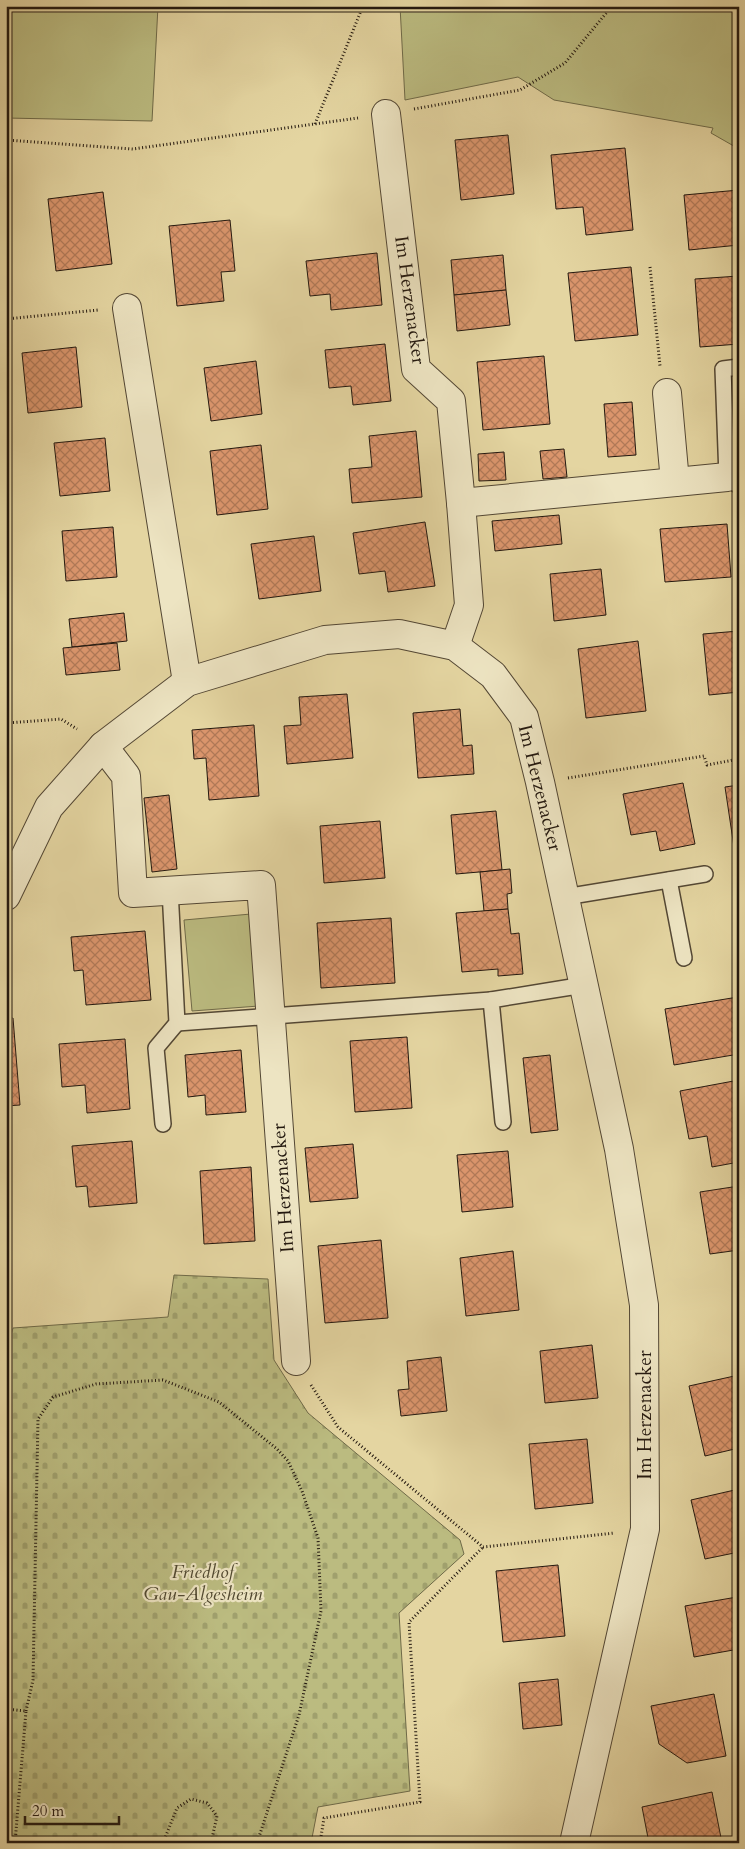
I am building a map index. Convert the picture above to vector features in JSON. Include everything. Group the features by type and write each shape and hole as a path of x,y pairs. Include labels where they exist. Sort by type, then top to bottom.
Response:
{"street":[{"name":"Im Herzenacker","path":"386,114 416,369 451,401 468,604 455,646"},
{"path":"127,308 187,682"},
{"path":"667,393 675,482"},
{"path":"461,503 675,482 733,482"},
{"name":"Im Herzenacker","path":"6,896 49,808 103,746 187,682 325,640 399,634 455,646 493,675 524,717 540,782 619,1149 644,1305 645,1530 574,1843"},
{"name":"Im Herzenacker","path":"103,746 126,776 133,893 261,885 296,1361"}],"lane":[{"path":"733,482 723,368 739,367"},
{"path":"565,897 705,874"},
{"path":"669,880 684,958"},
{"path":"163,1124 156,1048 177,1023 170,890"},
{"path":"177,1023 491,1000 584,985"},
{"path":"491,1000 503,1122"}],"path":[{"path":"315,124 363,6"},
{"path":"6,140 133,149 386,114 520,90 564,64 612,6"},
{"path":"650,267 661,371 667,393"},
{"path":"6,319 127,308"},
{"path":"6,723 61,719 103,746"},
{"path":"540,782 704,756 707,765 739,759"},
{"path":"296,1361 338,1427 483,1547"},
{"path":"15,1843 26,1711 34,1680 38,1420 53,1397 96,1384 164,1380 219,1402 277,1449 288,1461 302,1491 318,1538 320,1611 299,1715 257,1843"},
{"path":"320,1843 324,1818 420,1802 409,1622 483,1547 645,1530"},
{"path":"6,1709 26,1711"},
{"path":"163,1843 177,1808 191,1799 207,1803 217,1816 211,1843"}],"green space":[{"path":"6,6 158,6 152,121 6,118"},
{"path":"400,6 739,6 739,149 711,133 713,128 554,100 518,77 405,100"},
{"path":"251,914 259,1006 192,1011 184,920"},
{"name":"Friedhof Gau-Algesheim","path":"174,1275 268,1279 274,1360 308,1413 460,1540 464,1554 399,1613 410,1791 318,1807 311,1843 6,1843 6,1353 13,1328 168,1317"}],"building":[{"path":"508,135 514,194 461,200 455,140"},
{"path":"625,148 633,230 586,235 583,207 556,209 551,155"},
{"path":"739,190 739,245 689,250 684,195"},
{"path":"103,192 112,264 56,271 48,199"},
{"path":"230,220 235,271 221,272 224,301 177,306 169,226"},
{"path":"377,253 382,305 331,310 330,294 310,296 306,261"},
{"path":"503,255 506,290 454,295 451,260"},
{"path":"631,267 638,335 575,341 568,273"},
{"path":"739,276 739,344 700,347 695,279"},
{"path":"506,290 510,325 457,331 454,295"},
{"path":"385,344 391,401 353,405 351,386 329,388 325,350"},
{"path":"76,347 82,407 28,413 22,353"},
{"path":"544,356 550,424 483,430 477,362"},
{"path":"256,361 262,414 211,421 204,368"},
{"path":"632,402 636,455 608,457 604,404"},
{"path":"416,431 422,497 352,503 349,469 372,467 369,436"},
{"path":"105,438 110,491 60,496 54,443"},
{"path":"261,445 268,509 217,515 210,451"},
{"path":"564,449 567,477 543,479 540,451"},
{"path":"504,452 506,480 479,481 478,454"},
{"path":"559,515 562,544 495,551 492,521"},
{"path":"425,522 435,586 388,592 385,571 359,574 353,533"},
{"path":"727,524 731,577 665,582 660,529"},
{"path":"113,527 117,577 66,581 62,531"},
{"path":"314,536 321,591 259,599 251,544"},
{"path":"601,569 606,615 554,621 550,574"},
{"path":"124,613 127,641 72,647 69,619"},
{"path":"739,631 739,692 709,695 703,634"},
{"path":"638,641 646,711 586,718 578,649"},
{"path":"117,643 120,670 66,675 63,648"},
{"path":"347,694 353,758 287,764 284,726 301,725 299,697"},
{"path":"460,709 463,746 472,745 474,774 418,778 413,713"},
{"path":"254,725 259,796 209,800 206,758 194,759 192,730"},
{"path":"683,783 695,844 660,851 656,831 631,835 623,794"},
{"path":"739,785 739,854 735,854 725,787"},
{"path":"169,795 177,869 152,872 144,798"},
{"path":"496,811 502,870 456,874 451,815"},
{"path":"380,821 385,878 324,883 320,826"},
{"path":"510,869 512,893 507,894 508,909 484,911 480,872"},
{"path":"508,909 511,934 519,933 523,974 498,976 498,969 462,972 456,913"},
{"path":"391,918 395,983 321,988 317,923"},
{"path":"145,931 151,1000 86,1005 83,970 74,971 71,937"},
{"path":"738,997 739,1054 674,1065 665,1009"},
{"path":"13,1018 20,1105 6,1106 6,1019"},
{"path":"407,1037 412,1108 355,1112 350,1041"},
{"path":"125,1039 130,1109 87,1113 85,1085 62,1087 59,1044"},
{"path":"241,1050 246,1112 206,1115 205,1095 188,1097 185,1055"},
{"path":"550,1055 558,1130 531,1133 523,1058"},
{"path":"739,1080 739,1162 712,1167 707,1136 689,1139 680,1091"},
{"path":"132,1141 137,1203 89,1207 87,1186 76,1187 72,1146"},
{"path":"353,1144 358,1198 310,1202 305,1148"},
{"path":"508,1151 513,1207 462,1212 457,1155"},
{"path":"251,1167 255,1241 204,1244 200,1171"},
{"path":"739,1186 739,1250 710,1254 700,1192"},
{"path":"381,1240 388,1318 325,1323 318,1246"},
{"path":"513,1251 519,1310 466,1316 460,1258"},
{"path":"592,1345 598,1398 545,1403 540,1351"},
{"path":"441,1357 447,1411 401,1416 398,1390 409,1389 407,1361"},
{"path":"739,1375 739,1448 705,1456 689,1386"},
{"path":"587,1439 593,1503 535,1509 529,1444"},
{"path":"739,1489 739,1552 705,1559 691,1500"},
{"path":"558,1565 565,1636 503,1642 496,1571"},
{"path":"737,1597 739,1606 739,1649 694,1657 685,1606"},
{"path":"558,1679 562,1725 523,1729 519,1683"},
{"path":"714,1694 726,1756 687,1763 659,1744 651,1706"},
{"path":"712,1792 722,1843 649,1843 642,1807"}]}
